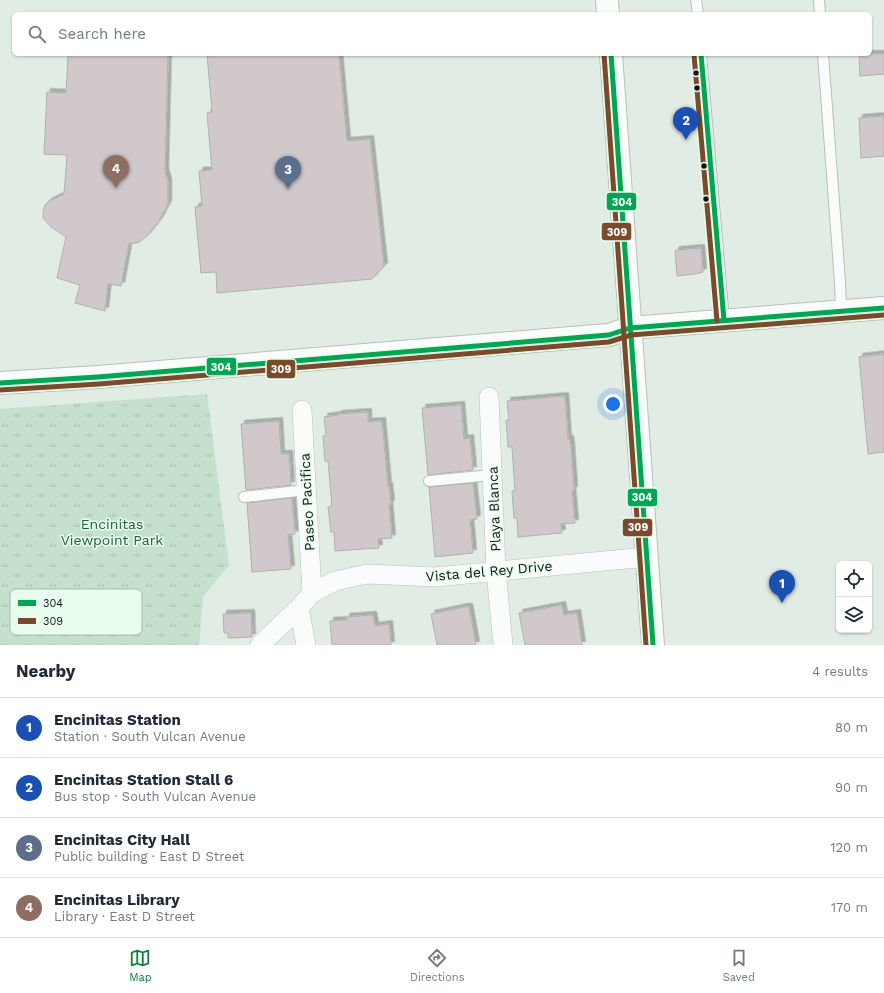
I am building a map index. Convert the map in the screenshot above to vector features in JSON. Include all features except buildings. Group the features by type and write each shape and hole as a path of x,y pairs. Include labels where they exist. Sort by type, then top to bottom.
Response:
{"street":[{"path":"607,0 608,12"},
{"path":"611,56 653,645"},
{"path":"0,383 98,377 602,336 630,328 884,308"},
{"name":"Playa Blanca","path":"489,397 496,572 503,645"},
{"name":"Paseo Pacifica","path":"302,410 312,593"},
{"name":"Vista del Rey Drive","path":"260,645 299,608 312,593 335,581 367,574 435,578 647,557"},
{"path":"299,608 306,645"}],"lane":[{"path":"696,0 698,12"},
{"path":"819,0 820,12"},
{"path":"701,56 724,320"},
{"path":"823,56 841,311"},
{"path":"429,481 492,475"},
{"path":"244,497 306,490"}],"green space":[{"name":"Encinitas Viewpoint Park","path":"207,394 229,565 203,597 199,645 0,645 0,409"}],"transit line":[{"name":"309","path":"604,56 646,645"},
{"name":"304","path":"611,56 653,645"},
{"name":"309","path":"694,56 717,321"},
{"name":"304","path":"701,56 724,320"},
{"name":"304","path":"0,383 98,377 609,335 630,328 884,308"},
{"name":"309","path":"0,390 99,384 609,342 631,335 884,315"}],"place":[{"name":"Encinitas Station Stall 6","path":"686,140"},
{"name":"Encinitas Library","path":"116,188"},
{"name":"Encinitas City Hall","path":"288,189"},
{"name":"Encinitas Station","path":"782,603"}]}
